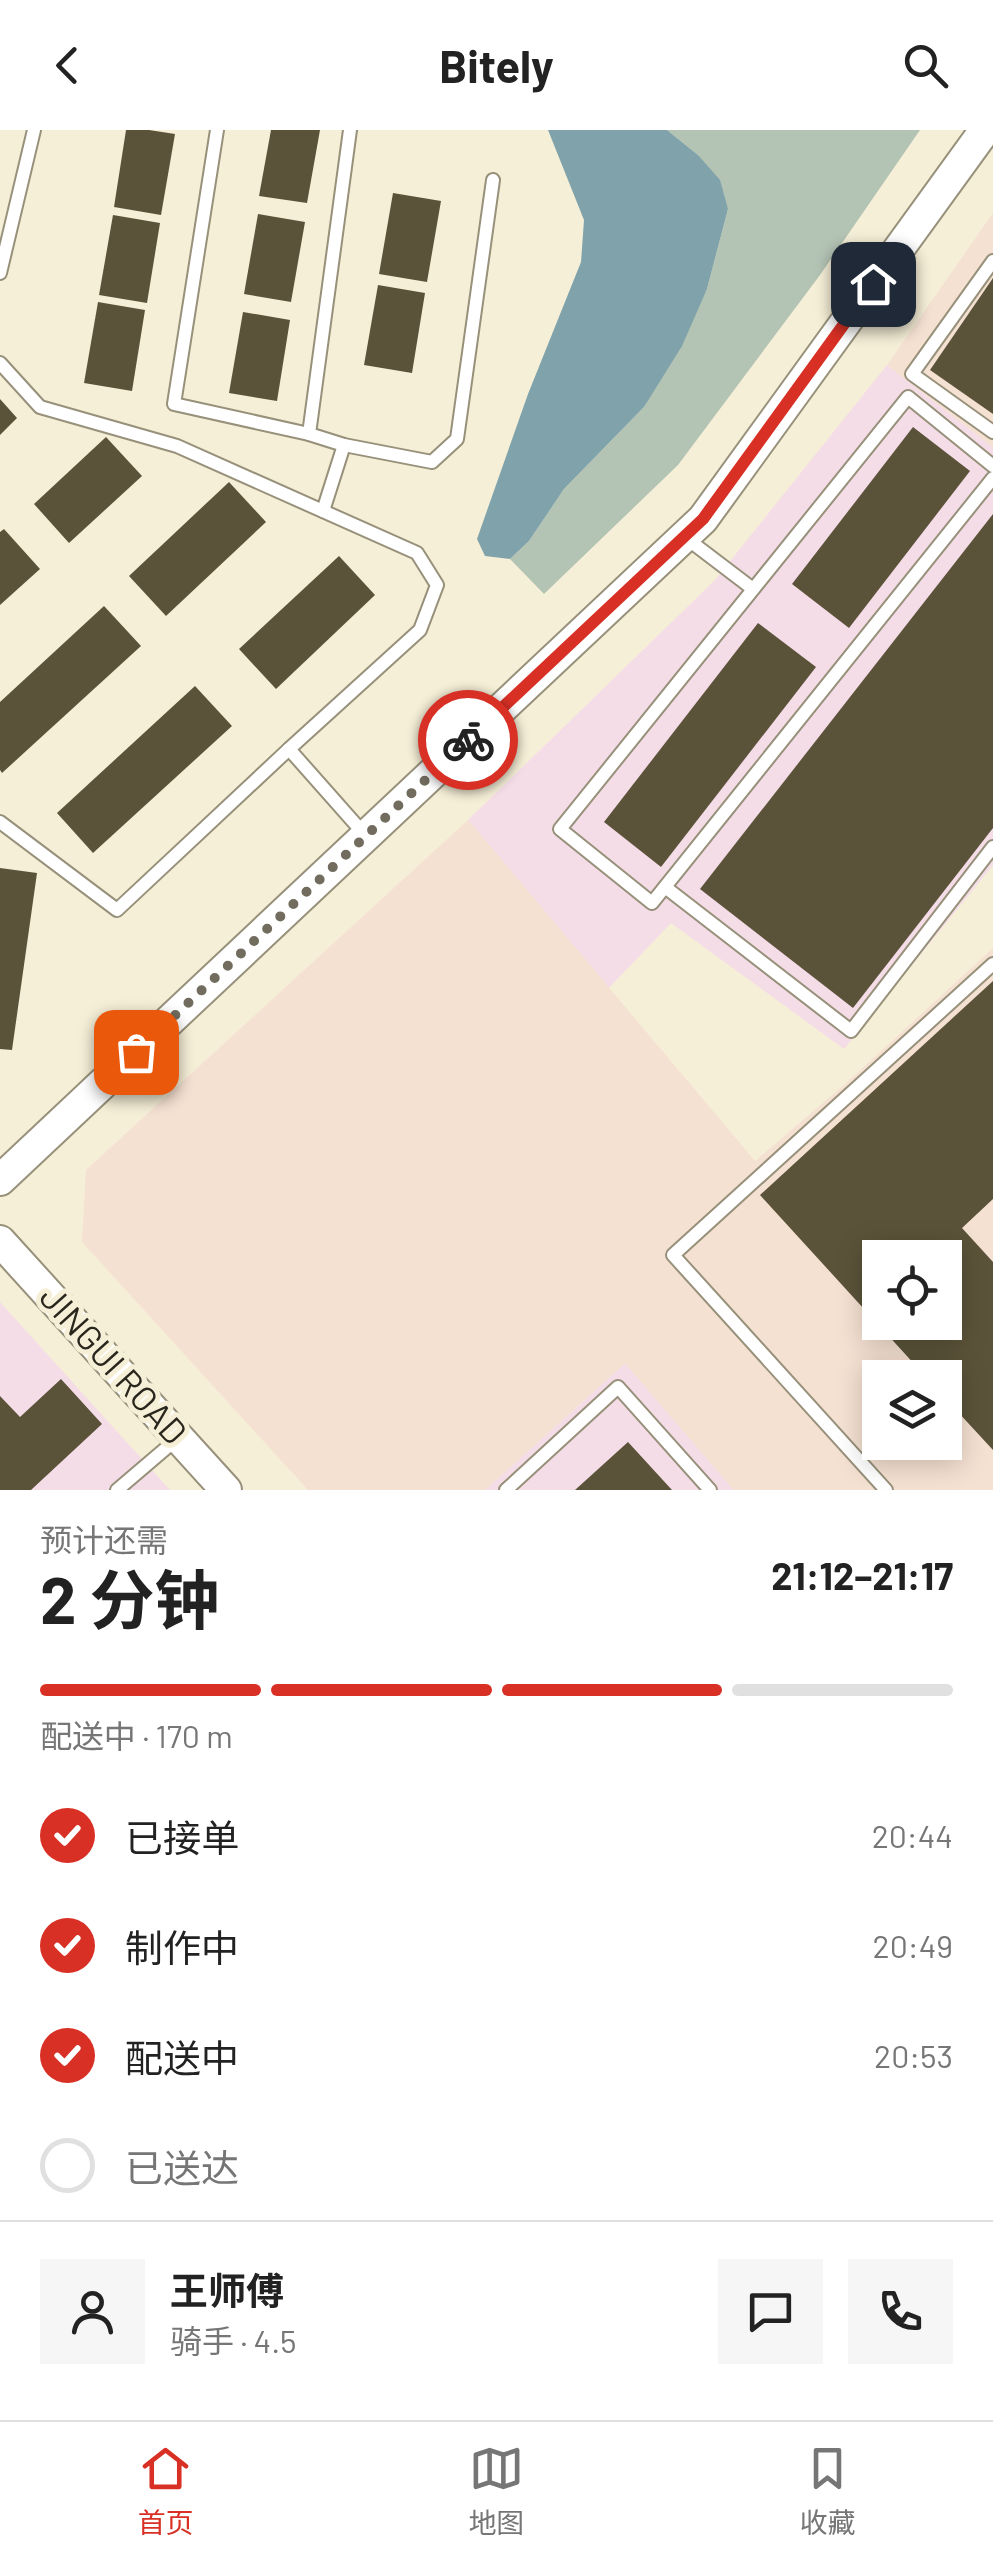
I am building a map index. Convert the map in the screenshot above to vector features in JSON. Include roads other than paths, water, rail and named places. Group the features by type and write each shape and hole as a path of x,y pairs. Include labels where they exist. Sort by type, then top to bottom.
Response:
{"street":[{"path":"0,1180 703,519 985,130"},
{"name":"JINGUI ROAD","path":"0,1240 226,1490"}],"lane":[{"path":"0,272 34,130"},
{"path":"217,130 174,404 309,434 344,446 432,462 457,440 493,180"},
{"path":"309,434 350,130"},
{"path":"993,262 912,374 993,432"},
{"path":"0,363 40,407 177,446 417,553 437,585 420,630 117,910 0,822"},
{"path":"993,466 908,397 560,829 652,903 993,478"},
{"path":"323,512 344,446"},
{"path":"684,536 753,589"},
{"path":"289,748 366,836"},
{"path":"665,887 850,1031 993,848"},
{"path":"886,1490 673,1255 993,964"},
{"path":"506,1490 618,1388 710,1490"},
{"path":"117,1490 178,1438"}],"water":[{"path":"548,130 667,130 698,155 720,180 728,209 707,289 682,346 644,407 564,489 529,541 510,559 485,556 477,539 528,394 581,262 584,220"}]}
